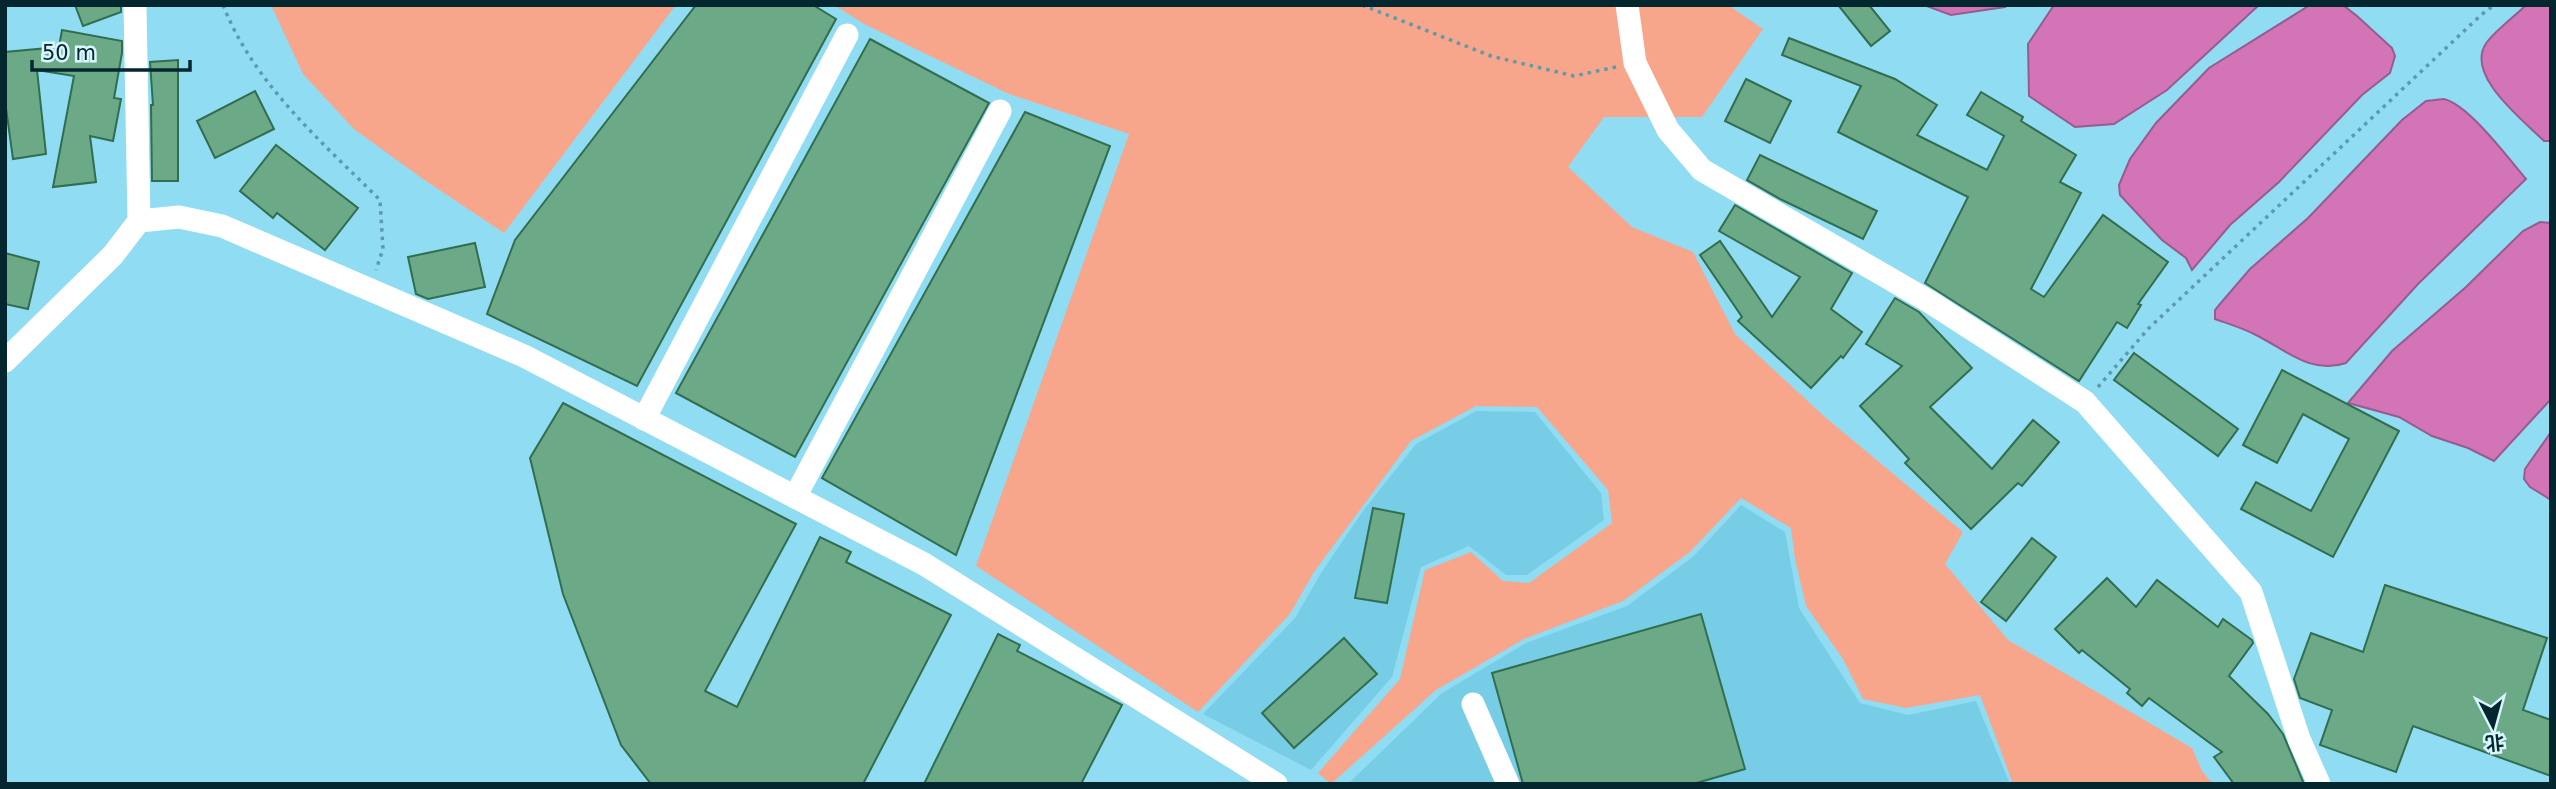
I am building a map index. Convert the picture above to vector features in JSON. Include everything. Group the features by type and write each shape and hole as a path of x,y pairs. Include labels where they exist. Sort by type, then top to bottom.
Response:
{"street":[{"path":"5,360 113,255 139,221 135,5"},
{"path":"1627,5 1635,63 1668,130 1702,170 1930,302 2085,402 2251,592 2299,739 2319,784"},
{"path":"644,419 847,35"},
{"path":"795,497 1000,111"},
{"path":"139,221 179,217 222,226 524,356 924,564 1276,784"},
{"path":"1473,704 1508,784"}],"path":[{"path":"223,5 258,72 314,134 380,200 383,249 369,289"},
{"path":"1362,5 1492,55 1574,76 1635,63"},
{"path":"2085,402 2148,329 2494,5"}],"shaded area":[{"path":"271,5 676,5 504,233 354,129 303,74"},
{"path":"834,5 1728,5 1763,29 1702,117 1604,117 1568,167 1632,227 1693,252 1735,334 1825,417 1963,532 1945,564 2008,640 2192,748 2202,771 2213,784 2013,784 1980,695 1906,708 1863,699 1843,659 1806,606 1791,528 1741,498 1690,552 1623,601 1524,639 1436,690 1331,784 1318,773 1400,679 1425,570 1471,552 1503,581 1529,583 1612,523 1608,490 1537,407 1476,406 1411,441 1314,572 1290,614 1198,712 976,566 1129,134 1009,94 866,25"},
{"path":"1924,5 2008,5 1951,15"},
{"path":"2054,5 2259,5 2167,90 2114,124 2075,127 2029,96 2028,44"},
{"path":"2310,5 2343,5 2357,16 2392,48 2395,56 2390,73 2362,95 2279,182 2230,225 2192,270 2186,258 2162,240 2120,195 2119,185 2130,159 2156,123 2209,68"},
{"path":"2526,5 2551,5 2551,141 2544,141 2510,109 2489,82 2483,68 2482,55 2487,42"},
{"path":"2444,99 2454,103 2476,121 2526,179 2418,284 2346,363 2321,366 2310,363 2236,326 2215,319 2215,310 2250,269 2308,218 2402,120 2426,101"},
{"path":"2540,222 2551,223 2551,399 2494,461 2468,448 2432,436 2399,417 2348,403 2392,351 2466,287 2523,231"},
{"path":"1476,411 1535,412 1601,493 1604,520 1527,575 1506,575 1469,546 1421,567 1392,677 1311,770 1203,714 1295,618 1321,573 1363,511 1416,444"},
{"path":"2551,432 2551,500 2530,487 2524,479 2525,469"},
{"path":"1741,505 1785,532 1799,608 1860,703 1908,715 1976,701 2010,784 1348,784 1442,693 1526,643 1627,606 1694,556"}],"building":[{"path":"75,5 121,5 121,12 83,26"},
{"path":"696,5 813,5 836,19 637,386 487,314 515,240"},
{"path":"1838,5 1869,5 1890,31 1871,46"},
{"path":"62,30 122,41 114,98 121,99 113,141 90,136 96,182 53,187 74,76 37,70 46,154 13,159 5,101 5,52 59,47"},
{"path":"1789,38 1895,79 1937,105 1917,135 1987,170 2004,136 1967,115 1981,92 2023,117 2021,121 2076,155 2060,182 2081,193 2031,289 2044,297 2103,215 2168,262 2138,304 2141,305 2127,328 2117,322 2079,381 1925,283 1968,197 1838,132 1861,86 1782,55"},
{"path":"870,39 989,103 795,457 676,393"},
{"path":"178,60 178,181 152,181 153,105 150,62"},
{"path":"1746,79 1791,101 1770,143 1725,121"},
{"path":"255,91 274,129 215,158 197,121"},
{"path":"1025,112 1110,146 956,555 822,478"},
{"path":"276,145 358,208 325,250 277,213 273,218 240,191"},
{"path":"1760,155 1877,211 1863,239 1747,180"},
{"path":"1735,205 1852,273 1831,309 1862,332 1843,358 1841,356 1811,388 1738,321 1742,317 1700,255 1720,241 1772,317 1800,277 1719,231"},
{"path":"475,243 485,287 428,299 416,294 408,257"},
{"path":"5,253 39,262 28,309 5,304"},
{"path":"1895,298 1919,312 1972,368 1930,407 1992,469 2033,420 2059,442 2022,486 2018,483 1971,529 1905,463 1909,459 1860,406 1902,366 1866,344"},
{"path":"2134,353 2238,429 2218,456 2114,380"},
{"path":"2282,370 2399,431 2333,557 2241,509 2256,482 2311,511 2349,439 2303,414 2277,463 2243,445"},
{"path":"563,403 796,524 705,691 737,707 820,537 851,552 846,562 951,615 863,784 651,784 621,745 563,594 530,458"},
{"path":"1373,508 1404,514 1387,603 1355,598"},
{"path":"2032,538 2056,557 2006,621 1981,602"},
{"path":"2107,578 2136,607 2157,580 2218,627 2223,619 2252,640 2253,643 2229,676 2268,714 2283,734 2304,784 2234,784 2214,757 2222,752 2149,698 2142,706 2127,693 2130,689 2082,650 2079,653 2055,629"},
{"path":"2385,585 2547,638 2523,710 2551,720 2551,776 2413,726 2396,772 2320,745 2332,710 2300,698 2294,679 2311,633 2363,652"},
{"path":"1701,614 1745,769 1693,784 1523,784 1492,673"},
{"path":"998,634 1020,645 1017,651 1122,705 1081,784 924,784"},
{"path":"1344,638 1377,674 1294,748 1262,713"}]}
